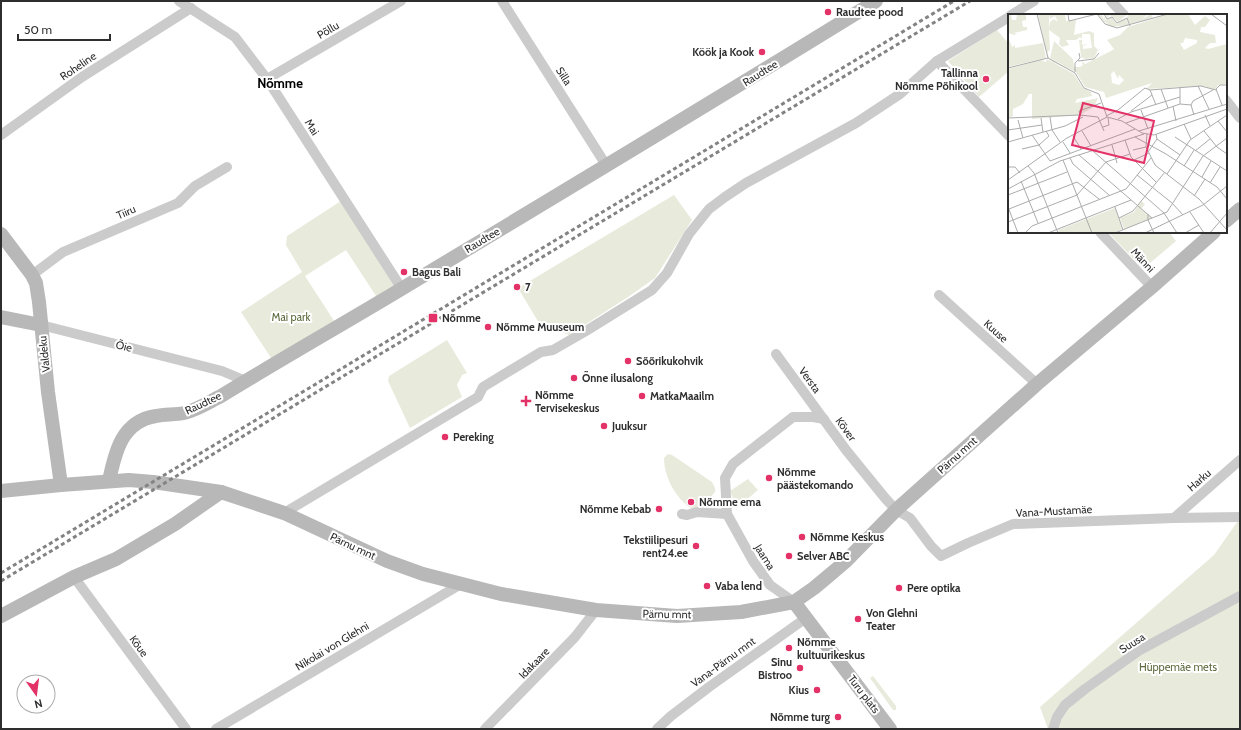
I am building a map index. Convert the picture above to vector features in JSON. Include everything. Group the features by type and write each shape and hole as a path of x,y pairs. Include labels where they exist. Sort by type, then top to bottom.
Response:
{"main road":[{"name":"Raudtee","path":"109,481 118,448 123,437 131,427 141,421 156,416 185,413 203,405 246,381 679,122 876,1"},
{"path":"1227,220 1240,209"},
{"name":"Pärnu mnt","path":"1,492 61,485 129,480 221,492 284,513 387,562 423,574 529,599 596,610 677,616 741,612 794,602 814,588 845,562 896,510 1037,384 1152,287 1213,233"},
{"name":"Valdeku","path":"1,234 32,275 36,283 48,392 61,485"},
{"name":"Õie","path":"1,317 41,325"},
{"path":"1,616 74,577 116,559 175,524 221,492"},
{"name":"Turu plats","path":"794,602 890,729"}],"street":[{"name":"Mai","path":"179,1 236,37 267,80 402,289"},
{"name":"Põllu","path":"267,80 401,1"},
{"name":"Silla","path":"502,1 606,165"},
{"path":"1013,14 1034,1"},
{"path":"1111,1 1123,14"},
{"name":"Roheline","path":"1,135 82,77 190,8"},
{"path":"284,513 478,397 482,387 540,352 553,350 623,309 652,290 667,273 689,234 709,209 746,183 856,122 900,94 937,62 1008,17"},
{"path":"937,62 1008,135"},
{"path":"1227,101 1240,118"},
{"name":"Tiiru","path":"32,275 63,252 178,202 195,186 227,167"},
{"name":"Männi","path":"1101,233 1152,287"},
{"name":"Kuuse","path":"939,295 1037,384"},
{"name":"Õie","path":"41,325 222,371 246,381"},
{"path":"540,352 543,363"},
{"name":"Versta","path":"776,354 824,419"},
{"name":"Kõver","path":"725,478 733,464 793,417 813,417 824,419 851,456 896,510"},
{"name":"Harku","path":"1174,518 1240,460"},
{"name":"Jaama","path":"725,478 727,514 753,561 770,585 794,602"},
{"name":"Vana-Mustamäe","path":"896,510 910,518 931,546 941,556 1013,524 1240,517"},
{"path":"682,514 697,512 727,514"},
{"name":"Kõue","path":"74,577 186,729"},
{"name":"Nikolai von Glehni","path":"216,729 461,584"},
{"name":"Suusa","path":"1053,729 1057,717 1065,705 1085,689 1140,650 1240,596"},
{"name":"Idakaare","path":"485,729 575,637 596,610"},
{"name":"Vana-Pärnu mnt","path":"657,729 671,716 709,687 774,639 806,618"}],"green space":[{"name":"Tallinna Nõmme Põhikool","path":"997,30 1008,43 1008,72 979,97 948,61"},
{"path":"674,195 692,220 655,278 569,335 539,323 518,288"},
{"name":"Mai park","path":"344,199 402,289 380,302 346,250 305,276 338,327 275,364 241,312 302,272 286,245 287,236"},
{"path":"1109,233 1170,233 1176,241 1143,269"},
{"path":"447,340 467,373 462,375 457,385 462,397 410,428 388,381 389,376"},
{"path":"668,454 672,455 712,482 715,492 700,508 692,509 686,505 672,487 666,473 664,458"},
{"path":"748,479 758,490 737,508 730,491"},
{"name":"Hüppemäe mets","path":"1240,518 1240,729 1048,729 1040,707 1214,555"},
{"path":"873,676 896,706 896,710 893,710 870,678"}],"railway":[{"path":"1,573 954,1"},
{"path":"1,581 970,1"}],"place":[{"name":"Raudtee pood","path":"828,12"},
{"name":"Köök ja Kook","path":"762,52"},
{"name":"Tallinna Nõmme Põhikool","path":"986,79"},
{"name":"Bagus Bali","path":"404,272"},
{"name":"7","path":"517,287"},
{"name":"Nõmme","path":"433,318"},
{"name":"Nõmme Muuseum","path":"488,327"},
{"name":"Sõõrikukohvik","path":"628,361"},
{"name":"Õnne ilusalong","path":"574,378"},
{"name":"MatkaMaailm","path":"642,396"},
{"name":"Nõmme Tervisekeskus","path":"526,401"},
{"name":"Juuksur","path":"604,426"},
{"name":"Pereking","path":"445,437"},
{"name":"Nõmme päästekomando","path":"769,478"},
{"name":"Nõmme ema","path":"691,502"},
{"name":"Nõmme Kebab","path":"659,509"},
{"name":"Nõmme Keskus","path":"802,537"},
{"name":"Tekstiilipesuri rent24.ee","path":"696,546"},
{"name":"Selver ABC","path":"789,556"},
{"name":"Vaba lend","path":"707,586"},
{"name":"Pere optika","path":"899,588"},
{"name":"Von Glehni Teater","path":"858,619"},
{"name":"Nõmme kultuurikeskus","path":"789,648"},
{"name":"Sinu Bistroo","path":"800,668"},
{"name":"Kius","path":"817,690"},
{"name":"Nõmme turg","path":"838,717"}],"district":[{"name":"Nõmme","path":"280,83"}]}
